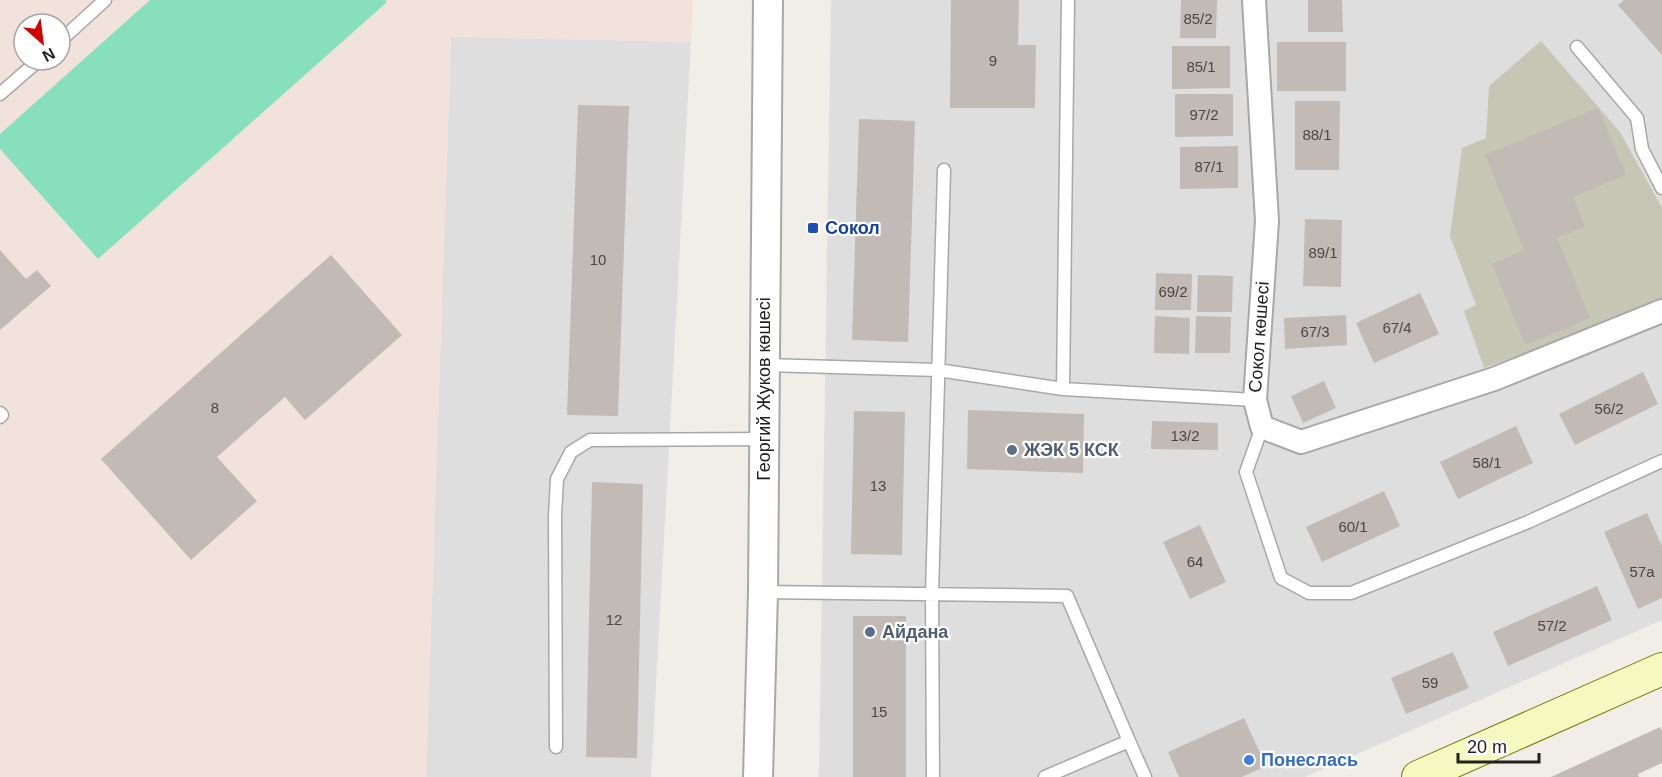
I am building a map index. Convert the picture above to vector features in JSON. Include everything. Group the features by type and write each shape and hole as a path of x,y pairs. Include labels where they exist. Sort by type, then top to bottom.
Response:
{"main road":[{"path":"1418,777 1662,669"}],"street":[{"name":"Георгий Жуков көшесі","path":"758,777 763,592 768,0"},
{"name":"Сокол көшесі","path":"1254,0 1266,221 1255,400 1262,427"},
{"path":"1262,427 1301,442 1494,379 1662,311"}],"lane":[{"path":"72,30 105,0"},
{"path":"1063,388 1068,0"},
{"path":"1577,47 1637,118 1642,149 1662,188"},
{"path":"0,94 25,72"},
{"path":"933,777 932,594 944,170"},
{"path":"765,365 938,370 1063,388 1255,400"},
{"path":"1262,427 1246,472 1281,578 1309,593 1351,593 1528,522 1662,461"},
{"path":"556,747 557,479 571,452 590,440 764,439"},
{"path":"763,592 1066,596 1145,777"},
{"path":"1045,777 1129,741"}],"shaded area":[{"path":"0,0 693,0 691,42 451,37 426,777 0,777"},
{"path":"831,0 1662,0 1662,620 1305,777 819,777"},
{"path":"451,36 691,42 651,777 426,777"},
{"path":"1541,41 1620,132 1662,208 1662,301 1484,368 1464,311 1476,305 1450,236 1462,148 1486,138 1489,86"}],"green space":[{"path":"150,0 385,0 387,2 98,259 0,149 0,134"}],"building":[{"path":"951,0 1019,0 1018,45 1036,45 1035,108 950,108"},
{"path":"1181,0 1217,0 1216,38 1180,38"},
{"path":"1308,0 1342,0 1343,32 1308,32"},
{"path":"1624,0 1662,0 1662,55 1618,5"},
{"path":"1277,42 1346,42 1346,91 1277,91"},
{"path":"1172,46 1230,46 1230,88 1172,89"},
{"path":"1175,94 1233,94 1233,136 1175,137"},
{"path":"1295,101 1340,101 1339,170 1295,170"},
{"path":"578,105 629,106 618,416 567,415"},
{"path":"1598,108 1626,175 1573,197 1585,227 1557,238 1590,318 1525,345 1492,264 1524,250 1485,155"},
{"path":"859,119 915,121 908,342 852,340"},
{"path":"1238,146 1238,188 1180,189 1180,147"},
{"path":"1305,219 1342,220 1341,287 1303,286"},
{"path":"0,250 26,279 37,270 51,286 0,330"},
{"path":"331,255 402,335 305,420 285,397 217,457 257,501 191,560 101,459"},
{"path":"1156,273 1192,274 1191,310 1155,310"},
{"path":"1198,275 1233,276 1232,312 1197,312"},
{"path":"1420,293 1439,334 1374,363 1356,323"},
{"path":"1346,315 1347,345 1285,349 1284,318"},
{"path":"1155,316 1190,318 1189,354 1154,353"},
{"path":"1196,316 1231,317 1230,353 1195,353"},
{"path":"1643,372 1658,404 1575,445 1559,414"},
{"path":"1324,381 1336,408 1303,423 1291,396"},
{"path":"968,410 1084,414 1083,473 967,469"},
{"path":"854,411 905,412 902,555 851,554"},
{"path":"1152,421 1218,423 1218,450 1151,449"},
{"path":"1516,426 1533,463 1458,499 1440,462"},
{"path":"592,482 643,484 637,758 586,757"},
{"path":"1384,491 1400,526 1322,562 1306,527"},
{"path":"1647,513 1662,546 1662,598 1638,609 1604,532"},
{"path":"1200,525 1226,582 1190,599 1163,542"},
{"path":"1597,586 1612,620 1508,666 1493,632"},
{"path":"853,616 906,616 906,777 853,777"},
{"path":"1453,652 1469,688 1406,714 1391,678"},
{"path":"1244,718 1266,766 1242,777 1179,777 1168,752"},
{"path":"1660,727 1662,763 1638,774 1639,777 1551,777"}],"place":[{"name":"Сокол","path":"813,228"},
{"name":"ЖЭК 5 КСК","path":"1012,450"},
{"name":"Айдана","path":"870,632"},
{"name":"Понеслась","path":"1249,760"}]}
